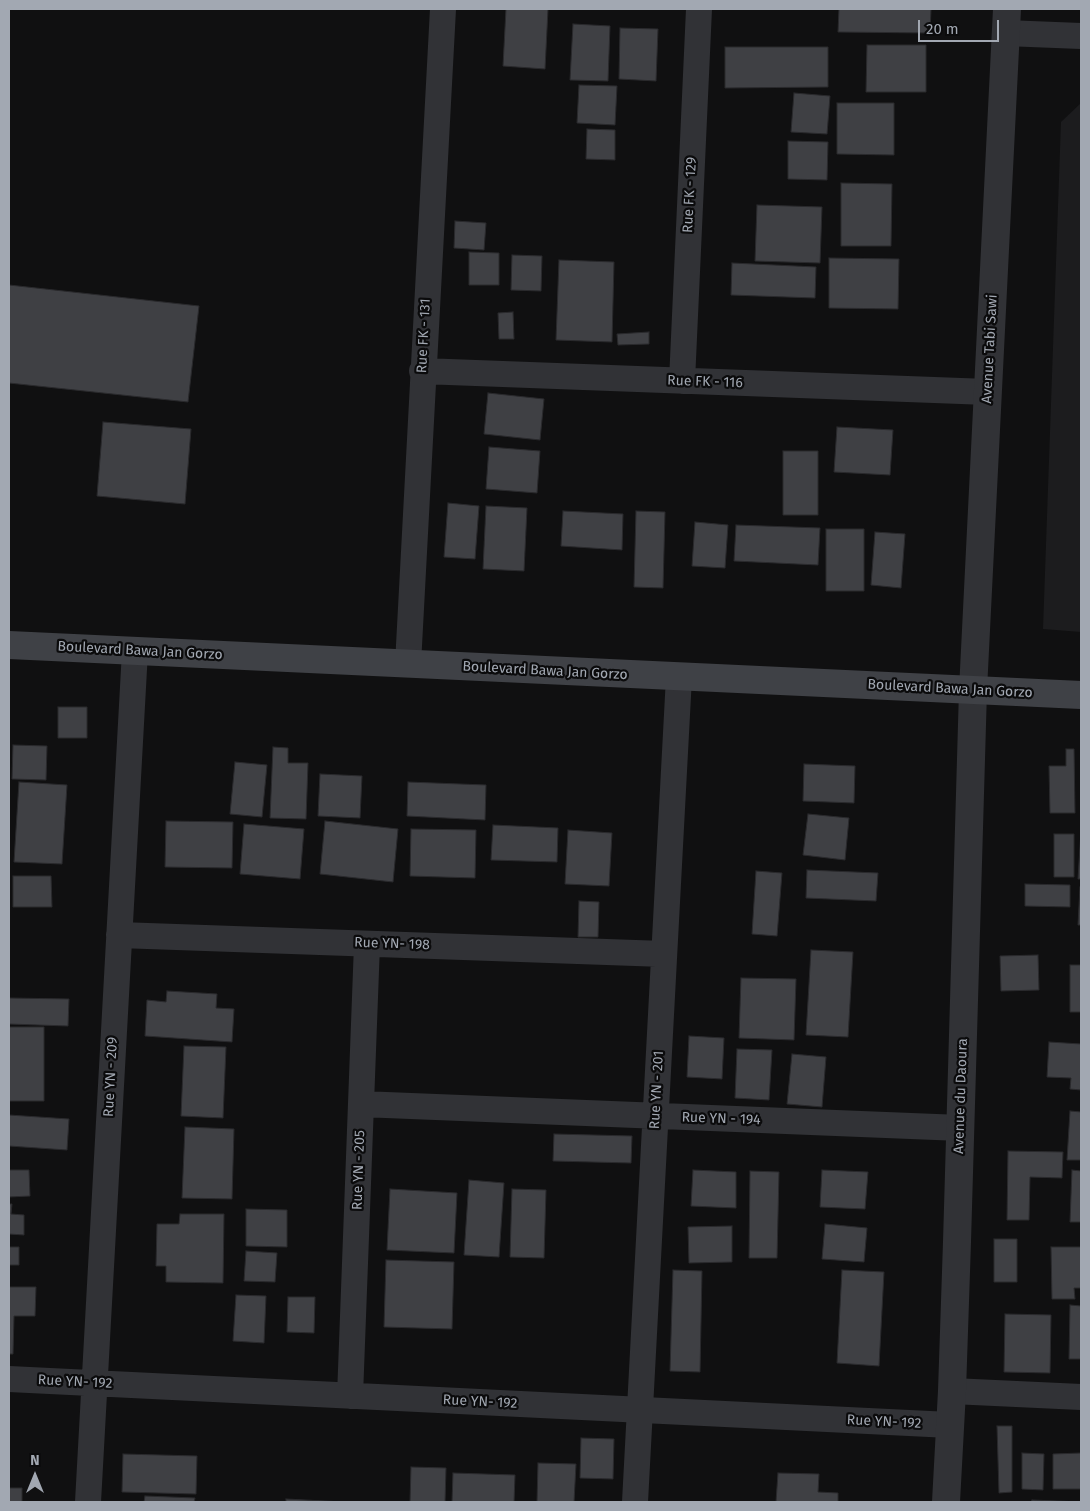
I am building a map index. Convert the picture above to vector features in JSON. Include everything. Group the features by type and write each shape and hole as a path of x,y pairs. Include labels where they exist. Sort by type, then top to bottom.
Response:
{"main road":[{"name":"Boulevard Bawa Jan Gorzo","path":"9,645 1081,695"}],"street":[{"name":"Rue FK - 131","path":"408,664 422,371 443,9"},
{"name":"Rue FK - 129","path":"682,381 699,9"},
{"path":"1006,21 1081,36"},
{"name":"Avenue Tabi Sawi","path":"973,690 1006,21"},
{"name":"Rue FK - 116","path":"422,371 988,392"},
{"name":"Rue YN - 209","path":"88,1502 135,651"},
{"name":"Rue YN - 201","path":"635,1502 679,677"},
{"name":"Avenue du Daoura","path":"946,1502 952,1391 961,1128 973,690"},
{"name":"Rue YN- 198","path":"119,935 664,954"},
{"name":"Rue YN - 205","path":"350,1396 367,944"},
{"name":"Rue YN - 194","path":"361,1104 961,1128"},
{"name":"Rue YN- 192","path":"9,1379 950,1425"},
{"path":"952,1391 1081,1396"}],"shaded area":[{"path":"1081,103 1081,632 1043,629 1061,122"}],"building":[{"path":"506,9 548,9 545,69 503,66"},
{"path":"839,9 931,9 930,33 838,32"},
{"path":"573,24 610,26 608,81 570,80"},
{"path":"620,28 658,29 656,81 619,79"},
{"path":"867,45 926,45 926,92 866,92"},
{"path":"725,47 828,47 828,87 725,88"},
{"path":"579,85 617,86 615,125 577,123"},
{"path":"794,93 830,96 827,134 791,132"},
{"path":"837,103 894,103 894,155 837,154"},
{"path":"587,129 615,130 615,160 586,159"},
{"path":"788,141 828,142 827,180 788,179"},
{"path":"841,183 892,184 891,246 841,246"},
{"path":"757,205 822,207 820,263 755,261"},
{"path":"455,221 486,223 484,250 454,248"},
{"path":"469,252 499,253 499,285 469,285"},
{"path":"512,255 542,256 541,291 511,290"},
{"path":"829,258 899,259 898,309 829,308"},
{"path":"559,260 614,262 612,342 556,340"},
{"path":"732,263 816,267 815,298 731,295"},
{"path":"9,285 199,306 188,402 9,383"},
{"path":"513,312 514,339 499,339 498,313"},
{"path":"649,332 649,344 618,345 617,334"},
{"path":"488,393 544,399 540,440 484,434"},
{"path":"103,422 191,429 185,504 97,496"},
{"path":"837,427 893,430 890,475 834,472"},
{"path":"489,447 540,451 537,493 486,489"},
{"path":"783,451 818,451 818,515 783,515"},
{"path":"448,503 479,506 475,559 444,557"},
{"path":"486,506 527,508 524,571 483,569"},
{"path":"563,511 623,514 622,550 561,546"},
{"path":"636,511 665,512 663,588 634,587"},
{"path":"695,522 728,525 725,568 692,566"},
{"path":"736,525 820,528 818,565 734,561"},
{"path":"826,529 864,529 864,591 826,591"},
{"path":"875,532 905,534 901,588 871,585"},
{"path":"58,707 87,707 87,738 58,738"},
{"path":"13,745 47,746 46,780 12,779"},
{"path":"273,747 288,748 288,763 308,763 306,819 270,818"},
{"path":"1066,749 1074,749 1075,813 1050,813 1049,766 1066,766"},
{"path":"235,762 267,765 262,817 230,814"},
{"path":"804,764 855,766 854,803 803,801"},
{"path":"320,774 362,776 360,818 318,816"},
{"path":"19,782 67,785 62,864 14,862"},
{"path":"408,782 486,785 485,820 407,816"},
{"path":"808,814 849,818 845,860 803,855"},
{"path":"166,821 233,822 232,868 165,867"},
{"path":"325,821 398,829 393,882 320,874"},
{"path":"244,824 304,829 300,879 240,874"},
{"path":"493,825 558,828 557,862 491,860"},
{"path":"411,829 476,830 475,878 410,876"},
{"path":"568,830 612,833 609,886 565,884"},
{"path":"1081,831 1081,879 1078,879"},
{"path":"1054,834 1074,834 1074,877 1054,877"},
{"path":"807,870 878,873 876,901 806,898"},
{"path":"756,871 782,873 777,936 752,934"},
{"path":"13,876 51,876 52,907 13,907"},
{"path":"1025,884 1070,885 1070,907 1025,906"},
{"path":"1080,887 1081,925 1078,925"},
{"path":"579,901 599,902 598,937 578,937"},
{"path":"811,950 853,952 848,1037 806,1035"},
{"path":"1038,955 1039,990 1001,991 1000,956"},
{"path":"1070,965 1081,965 1081,1012 1070,1012"},
{"path":"741,978 796,979 794,1040 739,1038"},
{"path":"167,991 217,994 216,1008 234,1009 232,1042 145,1036 147,1000 166,1002"},
{"path":"9,998 69,999 68,1026 9,1024"},
{"path":"9,1027 44,1027 44,1101 9,1101"},
{"path":"689,1036 724,1038 722,1079 687,1077"},
{"path":"1049,1042 1081,1044 1081,1090 1070,1089 1071,1078 1047,1077"},
{"path":"184,1046 226,1047 223,1118 181,1116"},
{"path":"737,1049 772,1050 769,1100 735,1098"},
{"path":"792,1054 826,1057 822,1107 787,1104"},
{"path":"1070,1111 1081,1112 1081,1160 1067,1160"},
{"path":"9,1115 69,1119 67,1150 9,1146"},
{"path":"185,1127 234,1129 232,1199 182,1198"},
{"path":"554,1134 632,1136 631,1163 553,1161"},
{"path":"1008,1151 1063,1152 1062,1178 1030,1177 1029,1220 1007,1220"},
{"path":"9,1170 29,1170 30,1196 9,1197"},
{"path":"693,1170 736,1172 736,1208 691,1206"},
{"path":"822,1170 868,1172 865,1209 820,1207"},
{"path":"1072,1170 1081,1171 1081,1222 1070,1222"},
{"path":"750,1171 779,1172 777,1258 749,1258"},
{"path":"469,1180 504,1183 499,1257 464,1255"},
{"path":"390,1189 457,1193 454,1253 387,1250"},
{"path":"512,1189 546,1190 544,1258 510,1257"},
{"path":"9,1204 12,1204 11,1214 24,1215 24,1235 9,1234"},
{"path":"246,1209 287,1210 287,1247 246,1246"},
{"path":"180,1214 224,1214 223,1283 166,1282 166,1266 156,1266 157,1224 179,1224"},
{"path":"825,1224 867,1228 864,1262 822,1259"},
{"path":"732,1226 732,1262 689,1263 688,1227"},
{"path":"994,1239 1017,1239 1017,1282 994,1282"},
{"path":"9,1247 19,1247 19,1265 9,1265"},
{"path":"1051,1247 1081,1247 1081,1288 1074,1288 1075,1299 1052,1299"},
{"path":"246,1251 277,1253 275,1282 244,1281"},
{"path":"386,1260 454,1262 452,1329 384,1327"},
{"path":"673,1270 702,1271 700,1372 670,1371"},
{"path":"842,1270 884,1272 879,1366 837,1363"},
{"path":"9,1287 36,1287 35,1316 14,1316 13,1354 9,1354"},
{"path":"236,1295 266,1296 264,1343 233,1341"},
{"path":"288,1297 315,1297 314,1333 287,1332"},
{"path":"1070,1305 1081,1306 1081,1359 1069,1359"},
{"path":"1005,1314 1051,1315 1050,1373 1004,1372"},
{"path":"997,1426 1012,1426 1012,1492 999,1493"},
{"path":"581,1438 614,1439 613,1479 580,1478"},
{"path":"1022,1453 1044,1454 1043,1490 1022,1489"},
{"path":"1081,1453 1081,1489 1053,1489 1053,1454"},
{"path":"123,1454 197,1456 196,1494 122,1492"},
{"path":"538,1463 576,1464 574,1502 537,1502"},
{"path":"411,1467 446,1468 445,1502 410,1502"},
{"path":"453,1473 515,1475 514,1502 452,1502"},
{"path":"778,1473 819,1474 818,1492 838,1493 838,1502 776,1502"},
{"path":"9,1488 22,1488 22,1502 9,1502"},
{"path":"145,1496 195,1498 194,1502 144,1502"},
{"path":"286,1499 344,1502 286,1502"},
{"path":"1032,1500 1081,1502 1031,1502"}]}
